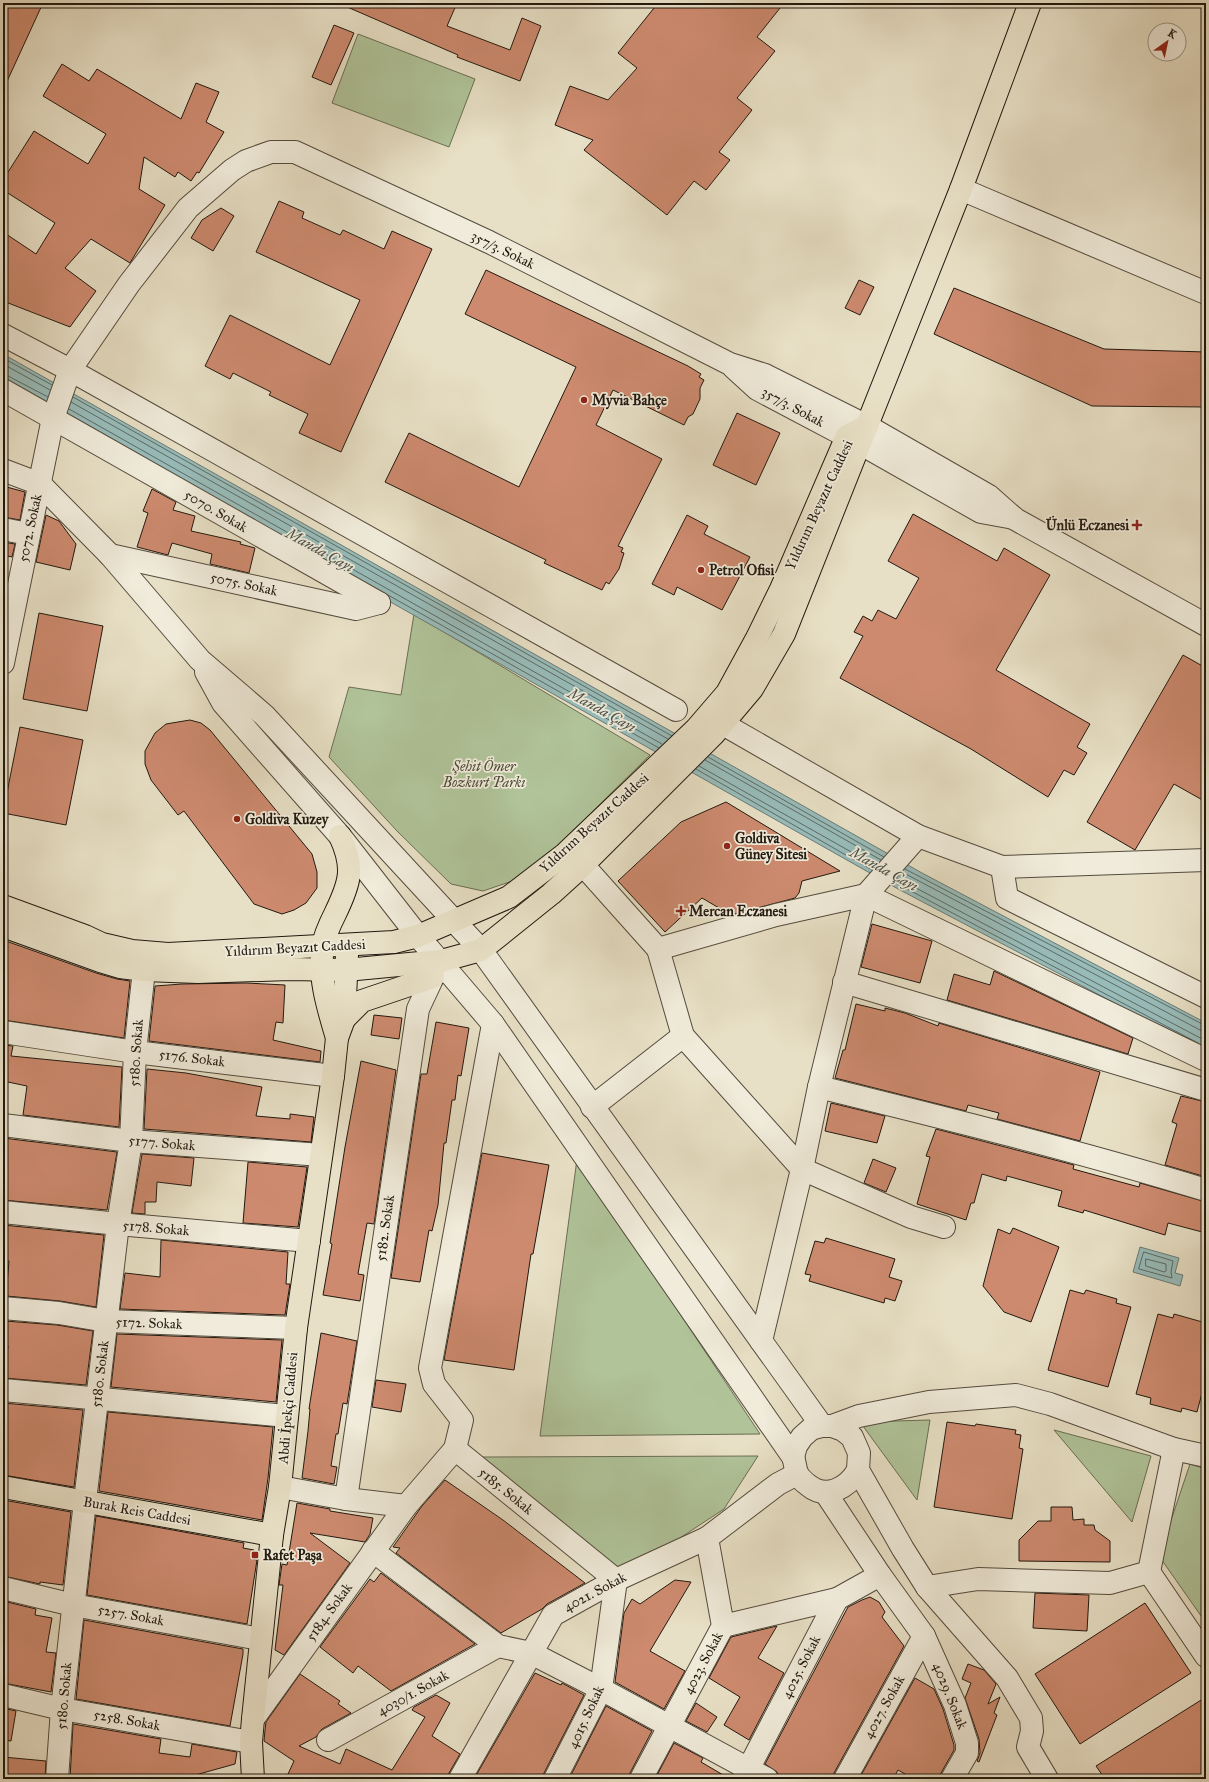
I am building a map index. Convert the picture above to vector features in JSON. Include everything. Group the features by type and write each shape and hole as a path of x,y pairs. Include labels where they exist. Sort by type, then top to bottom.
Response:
{"main road":[{"path":"340,1029 362,1001 481,950 551,894 583,865 665,771 752,689 784,634 858,435 961,189 1030,3"},
{"name":"Yıldırım Beyazıt Caddesi","path":"3,906 85,936 102,944 132,951 168,954 394,942 418,936 509,897 565,854 665,771"},
{"name":"Abdi İpekçi Caddesi","path":"340,836 348,853 350,874 343,896 326,933 323,946 322,970 327,1005 340,1029"},
{"name":"Yıldırım Beyazıt Caddesi","path":"3,926 100,960 120,966 144,970 198,972 289,969 437,969"},
{"name":"Abdi İpekçi Caddesi","path":"253,1779 251,1742 260,1639 272,1534 280,1487 296,1328 340,1029 348,945"},
{"name":"Burak Reis Caddesi","path":"3,1487 272,1534"}],"street":[{"name":"357/3. Sokak","path":"70,370 129,284 188,208 236,167 246,161 271,152 295,152 489,242 730,364 765,375 858,435 989,496 1015,519 1206,625"},
{"path":"961,189 1206,293"},
{"path":"3,335 70,370 676,710"},
{"name":"5072. Sokak","path":"3,663 5,637 40,484 53,418 70,370"},
{"name":"5070. Sokak","path":"3,390 379,603"},
{"path":"3,470 40,484 110,555 200,660 264,715 481,950 592,1107 761,1340 827,1426 843,1430 852,1437 859,1453 858,1470 903,1549 927,1587 1007,1678 1031,1718 1032,1731 1028,1747 1047,1779"},
{"path":"3,529 28,534"},
{"name":"5075. Sokak","path":"110,555 356,609 379,603"},
{"name":"4029. Sokak","path":"200,660 223,703 340,836 418,936 437,969 492,1024 807,1478 924,1636 955,1705 967,1743 966,1753 952,1779"},
{"path":"711,729 918,836 1002,867 1206,860"},
{"path":"761,1340 802,1169 819,1087 844,982 872,889 918,836"},
{"path":"583,865 658,949 683,1036 802,1169 911,1217 944,1227"},
{"path":"1002,867 1007,898 1206,997"},
{"path":"658,949 776,914 872,889 1206,1060"},
{"name":"5182. Sokak","path":"346,1499 418,1009 437,969"},
{"name":"5180. Sokak","path":"57,1779 62,1709 85,1501 118,1224 131,1141 135,1052 144,970"},
{"path":"844,982 1206,1090"},
{"path":"280,1487 346,1499 406,1506 455,1449 462,1420 434,1384 430,1368 492,1024"},
{"name":"5176. Sokak","path":"3,1032 135,1052 333,1076"},
{"path":"592,1107 683,1036"},
{"path":"819,1087 964,1122 1120,1163 1206,1190"},
{"name":"5177. Sokak","path":"3,1125 131,1141 321,1155"},
{"name":"5178. Sokak","path":"3,1212 309,1241"},
{"name":"5172. Sokak","path":"3,1308 59,1313 106,1321 296,1328"},
{"path":"3,1390 287,1416"},
{"path":"807,1478 796,1446 802,1436 811,1429 827,1426 859,1416 928,1402 1016,1395 1050,1404 1174,1449 1206,1456"},
{"name":"5185. Sokak","path":"455,1449 616,1580"},
{"path":"1174,1449 1149,1572 1206,1656"},
{"name":"4021. Sokak","path":"460,1779 553,1615 616,1580 707,1538 778,1484 807,1478 836,1490 845,1486 853,1479 858,1470"},
{"name":"5184. Sokak","path":"253,1719 406,1506"},
{"name":"4023. Sokak","path":"641,1779 670,1727 722,1626 707,1538"},
{"path":"373,1551 498,1646 531,1653 670,1727 745,1774 767,1779"},
{"path":"927,1587 978,1579 1110,1583 1149,1572"},
{"path":"722,1626 837,1599 880,1575"},
{"name":"4015. Sokak","path":"555,1779 601,1689 616,1580"},
{"name":"5257. Sokak","path":"3,1588 73,1605 260,1639"},
{"name":"4025. Sokak","path":"745,1774 837,1599"},
{"name":"4027. Sokak","path":"845,1779 924,1636"},
{"name":"4030/1. Sokak","path":"328,1740 498,1646"},
{"name":"5258. Sokak","path":"3,1696 62,1709 251,1742"}],"green space":[{"path":"358,34 475,79 449,147 332,103"},
{"name":"Şehit Ömer Bozkurt Parkı","path":"414,614 650,755 527,876 483,891 451,884 397,831 329,757 349,687 401,695"},
{"path":"577,1159 760,1434 540,1436"},
{"path":"930,1420 917,1500 860,1422"},
{"path":"1054,1430 1151,1456 1132,1522"},
{"path":"758,1456 724,1509 616,1580 482,1457"},
{"path":"1190,1464 1206,1469 1206,1623 1159,1556"}],"water":[{"name":"Manda Çayı","path":"3,354 922,873 1206,1023 1206,1051 900,890 3,383"},
{"path":"1140,1247 1179,1258 1175,1273 1183,1275 1180,1286 1133,1272"}],"building":[{"path":"3,3 43,3 3,90"},
{"path":"338,3 457,3 447,26 510,50 522,18 541,26 520,81 457,57 458,55"},
{"path":"658,3 784,3 757,37 775,51 737,98 752,110 719,152 730,160 706,190 694,181 667,215 584,150 593,140 555,125 570,86 608,100 637,68 618,53"},
{"path":"334,25 354,33 331,85 312,77"},
{"path":"62,64 89,81 97,69 181,119 196,83 219,92 206,122 224,132 199,173 197,172 191,181 178,172 175,177 144,157 139,189 165,205 130,263 91,239 65,268 96,291 70,327 3,301 3,232 36,254 55,223 3,190 3,180 34,131 88,164 106,134 43,96"},
{"path":"279,201 304,212 302,218 340,235 343,230 384,249 392,231 432,249 341,452 299,433 308,414 269,395 271,392 233,373 230,379 205,366 230,315 330,365 360,300 256,252"},
{"path":"221,208 234,216 213,251 191,238 202,220"},
{"path":"486,270 688,366 701,374 699,377 704,380 700,388 700,399 693,414 688,417 684,425 613,390 596,425 662,459 618,546 623,548 621,552 624,553 619,569 609,584 606,582 602,590 544,563 546,560 385,482 409,433 519,487 576,367 465,314"},
{"path":"859,280 874,287 860,315 845,308"},
{"path":"954,288 1104,349 1206,352 1206,407 1092,406 934,334"},
{"path":"737,413 780,433 756,485 713,465"},
{"path":"3,486 25,492 20,520 3,517"},
{"path":"152,489 176,502 173,510 195,516 191,531 241,542 240,544 255,548 249,573 210,564 212,554 172,543 168,555 137,547 148,513 143,511"},
{"path":"913,514 997,561 1004,548 1050,575 996,670 1090,724 1077,747 1087,753 1074,775 1064,770 1048,797 971,749 840,678 863,636 854,632 863,616 872,621 878,610 896,619 919,578 888,561"},
{"path":"46,515 59,521 76,544 70,570 36,562"},
{"name":"Petrol Ofisi","path":"687,515 708,526 704,534 750,557 722,610 677,587 674,595 652,584"},
{"path":"3,542 15,544 12,557 3,555"},
{"path":"39,613 103,626 87,711 23,699"},
{"path":"1183,655 1206,668 1206,802 1174,784 1135,850 1087,822"},
{"name":"Goldiva Kuzey","path":"190,720 201,723 210,730 312,854 317,872 317,888 306,903 294,910 282,914 254,904 184,811 178,815 151,780 145,764 145,751 155,733 166,724"},
{"path":"20,727 83,740 66,825 3,813"},
{"name":"Goldiva Güney Sitesi","path":"726,802 840,871 802,881 799,893 795,898 731,915 702,898 665,932 618,881 681,822"},
{"path":"872,924 932,941 920,983 861,967"},
{"path":"3,940 96,973 130,981 124,1038 3,1020"},
{"path":"994,971 1133,1038 1128,1054 947,1000 954,974 990,985"},
{"path":"246,983 285,985 283,1023 276,1022 273,1040 321,1051 320,1062 149,1041 155,986"},
{"path":"856,1004 885,1011 885,1008 905,1013 938,1026 939,1023 1100,1072 1080,1141 997,1119 999,1113 968,1105 966,1111 835,1078 843,1050 845,1050"},
{"path":"374,1015 402,1018 399,1039 371,1035"},
{"path":"436,1022 469,1028 461,1076 458,1075 455,1100 452,1100 446,1143 444,1143 438,1205 432,1231 429,1230 420,1282 391,1278 421,1074 427,1074"},
{"path":"3,1045 13,1046 11,1056 122,1067 119,1127 23,1115 27,1086 3,1081"},
{"path":"361,1061 396,1070 374,1224 367,1223 358,1274 364,1275 360,1301 323,1295 332,1244 330,1243 345,1147"},
{"path":"147,1069 186,1073 262,1087 256,1116 290,1119 290,1114 314,1117 311,1142 144,1129"},
{"path":"1181,1096 1206,1102 1206,1177 1165,1165 1177,1124 1172,1122"},
{"path":"831,1103 885,1116 877,1143 825,1131"},
{"path":"936,1129 1074,1165 1073,1169 1139,1187 1140,1183 1206,1202 1206,1233 1168,1223 1165,1235 1084,1210 1083,1213 1058,1206 1062,1191 1007,1176 1006,1181 982,1174 974,1203 971,1203 966,1220 917,1204 930,1157 926,1156"},
{"path":"3,1138 117,1152 107,1210 3,1200"},
{"path":"482,1153 549,1165 533,1254 531,1254 514,1370 444,1360"},
{"path":"142,1154 194,1158 191,1186 157,1182 156,1202 145,1202 145,1214 132,1213"},
{"path":"873,1159 896,1168 886,1192 864,1183"},
{"path":"248,1162 307,1167 298,1227 243,1223"},
{"path":"3,1225 104,1235 96,1307 60,1301 6,1296 9,1261 3,1260"},
{"path":"1013,1228 1059,1247 1031,1322 1004,1312 983,1286 998,1229 1010,1234"},
{"path":"826,1238 895,1259 889,1277 902,1281 895,1301 885,1298 884,1303 809,1281 811,1275 805,1274 815,1241 824,1243"},
{"path":"161,1240 288,1252 286,1284 290,1284 285,1315 120,1309 125,1273 160,1277"},
{"path":"1070,1290 1084,1294 1086,1290 1117,1299 1116,1303 1131,1307 1108,1387 1048,1370"},
{"path":"1158,1314 1173,1318 1174,1314 1206,1323 1206,1378 1197,1412 1182,1408 1181,1412 1150,1404 1151,1398 1136,1394"},
{"path":"5,1321 57,1325 93,1331 86,1385 4,1378 8,1346 3,1345"},
{"path":"321,1333 357,1341 347,1404 343,1403 338,1434 336,1434 331,1466 337,1467 334,1484 302,1478 308,1431 309,1409"},
{"path":"117,1334 282,1340 276,1402 111,1387"},
{"path":"376,1380 406,1384 401,1412 372,1407"},
{"path":"3,1403 83,1410 74,1487 3,1475"},
{"path":"108,1412 273,1427 262,1520 99,1491"},
{"path":"947,1422 975,1426 976,1424 1016,1430 1015,1434 1021,1435 1019,1448 1023,1449 1012,1519 934,1507"},
{"path":"445,1480 503,1520 585,1583 547,1604 542,1609 501,1633 396,1553 400,1548 393,1547 422,1506"},
{"path":"3,1500 71,1512 63,1585 40,1582 40,1584 3,1576"},
{"path":"297,1503 330,1509 330,1511 373,1518 370,1534 365,1542 310,1533 350,1563 284,1655 275,1650 283,1585 279,1585 282,1564 287,1565"},
{"path":"1051,1507 1072,1507 1073,1520 1084,1519 1084,1525 1094,1525 1095,1530 1110,1541 1110,1562 1019,1561 1019,1540 1038,1521 1051,1521"},
{"path":"96,1516 244,1543 243,1548 254,1550 252,1559 257,1560 247,1624 87,1595"},
{"path":"381,1573 475,1644 391,1691 358,1666 353,1673 320,1647 370,1579 374,1582"},
{"path":"675,1580 691,1582 650,1651 685,1671 664,1709 615,1682 624,1613 632,1599 640,1604"},
{"path":"1035,1593 1089,1595 1087,1631 1033,1628"},
{"path":"870,1597 879,1602 885,1612 882,1617 904,1646 834,1773 833,1779 779,1779 777,1772 765,1764 848,1607"},
{"path":"3,1601 36,1609 35,1615 52,1618 46,1652 56,1653 51,1692 3,1683"},
{"path":"1145,1603 1191,1673 1080,1744 1035,1674"},
{"path":"84,1620 243,1649 230,1726 76,1699"},
{"path":"777,1626 758,1658 784,1673 749,1740 724,1725 740,1697 709,1678 731,1637"},
{"path":"968,1664 984,1670 996,1684 988,1704 1000,1697 994,1713 997,1715 979,1762 977,1761 980,1753 979,1739 965,1698 971,1683 962,1679"},
{"path":"535,1673 561,1685 562,1683 584,1695 544,1773 543,1779 474,1779"},
{"path":"300,1674 340,1701 338,1704 351,1713 322,1729 316,1737 299,1746 340,1764 346,1749 392,1770 425,1717 412,1710 414,1707 436,1695 450,1703 432,1736 460,1754 449,1773 448,1779 298,1779 288,1774 294,1761 264,1741 265,1730 266,1722"},
{"path":"915,1678 934,1689 943,1709 954,1745 954,1750 941,1773 940,1779 914,1779 898,1770 893,1779 859,1779"},
{"path":"1206,1697 1206,1779 1105,1779 1096,1766"},
{"path":"696,1703 717,1717 707,1732 686,1721"},
{"path":"606,1706 652,1731 630,1773 629,1779 569,1779"},
{"path":"3,1708 16,1711 11,1741 3,1740"},
{"path":"73,1724 161,1739 159,1753 190,1757 192,1744 237,1752 235,1764 181,1779 70,1779"},
{"path":"674,1743 703,1758 701,1762 730,1779 655,1779"},
{"path":"3,1757 46,1761 45,1779 3,1779"}],"place":[{"name":"Myvia Bahçe","path":"584,400"},
{"name":"Ünlü Eczanesi","path":"1137,525"},
{"name":"Petrol Ofisi","path":"701,570"},
{"name":"Goldiva Kuzey","path":"237,819"},
{"name":"Goldiva Güney Sitesi","path":"727,846"},
{"name":"Mercan Eczanesi","path":"681,911"},
{"name":"Rafet Paşa","path":"255,1555"}]}
